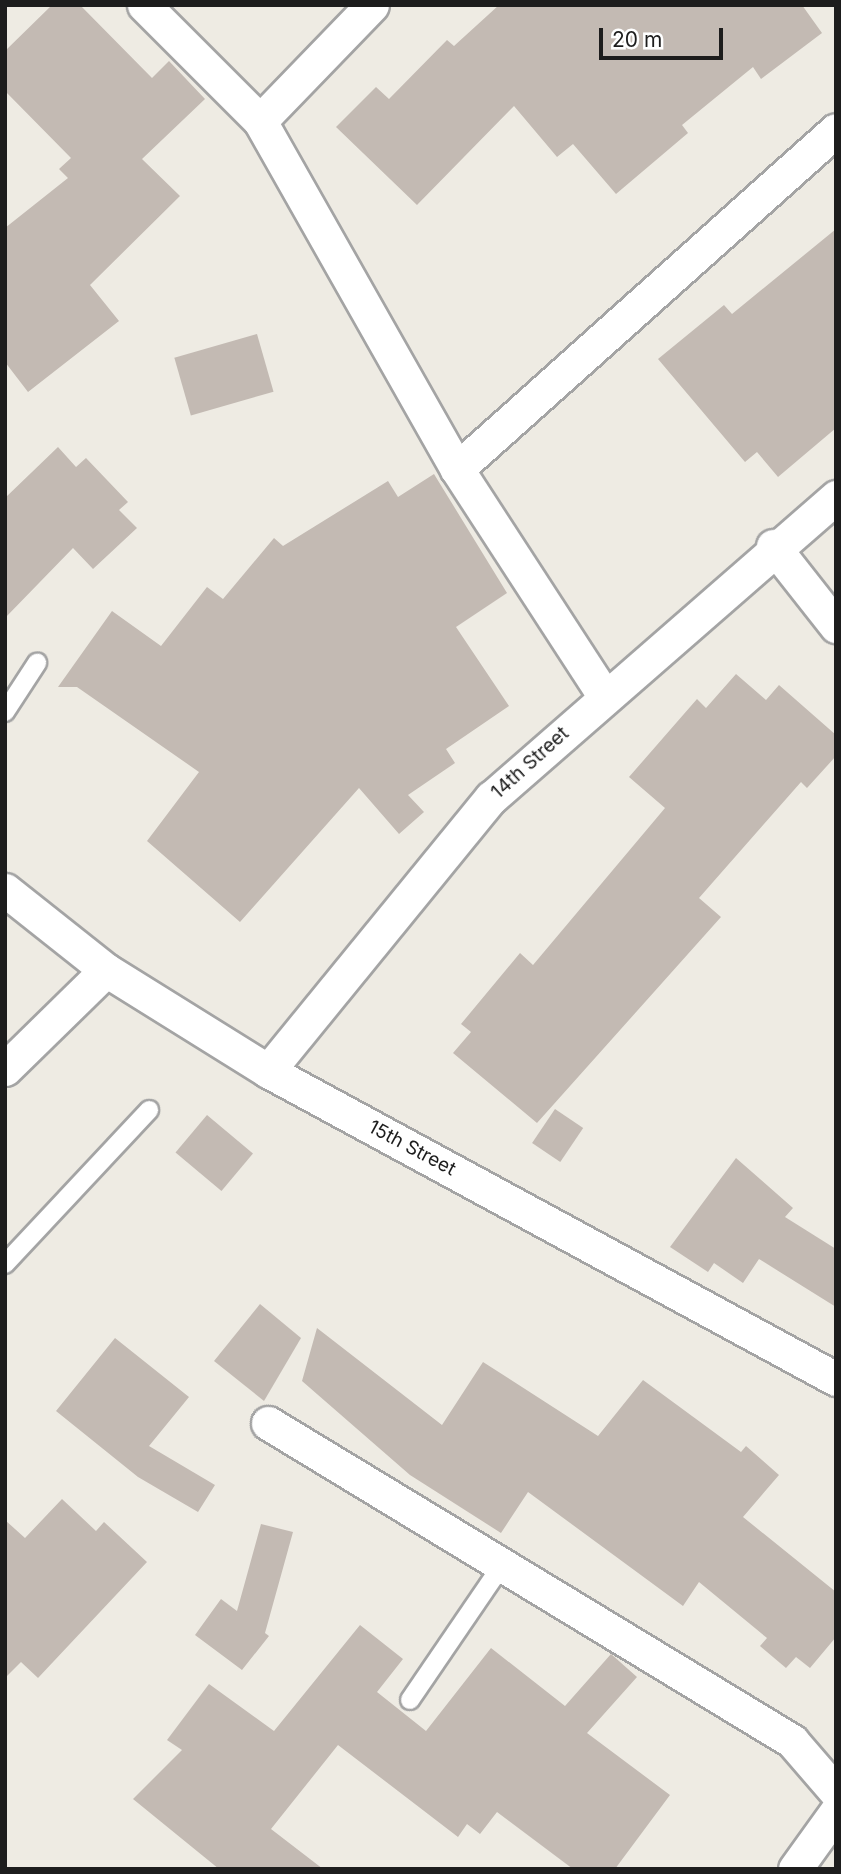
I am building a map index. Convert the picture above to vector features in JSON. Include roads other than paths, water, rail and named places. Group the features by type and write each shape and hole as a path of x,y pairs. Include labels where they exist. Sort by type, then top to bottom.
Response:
{"street":[{"path":"144,5 260,121 457,470 605,697"},
{"path":"260,121 372,5"},
{"path":"457,470 836,130"},
{"name":"14th Street","path":"268,1071 491,798 773,546 836,497"},
{"path":"773,546 836,626"},
{"name":"15th Street","path":"5,890 106,970 268,1071 836,1379"},
{"path":"5,1069 106,970"},
{"path":"268,1423 792,1741 836,1792"},
{"path":"795,1869 836,1812"}],"lane":[{"path":"5,712 37,663"},
{"path":"5,1264 149,1110"},
{"path":"410,1700 502,1565"}]}
